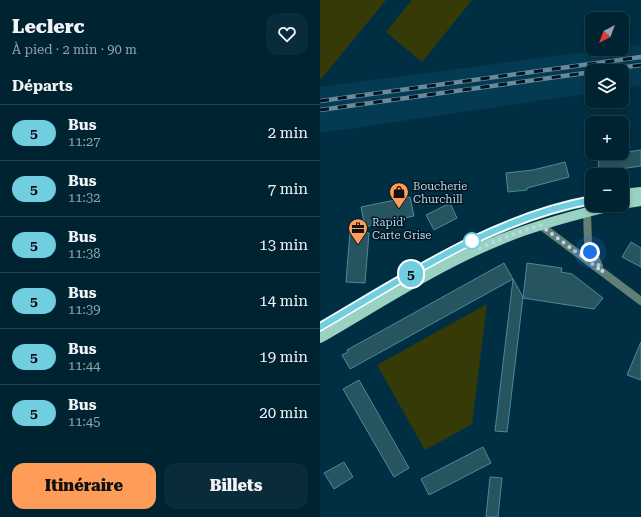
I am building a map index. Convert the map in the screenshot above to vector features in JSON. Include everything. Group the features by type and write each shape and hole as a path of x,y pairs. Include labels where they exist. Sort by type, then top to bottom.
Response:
{"main road":[{"path":"629,193 641,192"},
{"path":"629,203 641,201"},
{"path":"320,327 425,266 476,239 551,210 585,202"},
{"path":"320,338 450,263 503,238 540,225 587,212"}],"street":[{"path":"587,212 588,243 595,261 603,272"},
{"path":"540,225 641,301"}],"shaded area":[{"path":"641,45 641,85 629,87 629,64 585,64 585,94 320,133 320,87 585,52 585,56 629,56 629,46"}],"green space":[{"path":"320,0 386,0 321,79 320,78"},
{"path":"412,0 472,0 422,62 386,32"},
{"path":"487,304 472,424 425,450 377,365"}],"building":[{"path":"641,150 641,166 627,168 599,168 598,160 629,160 629,152"},
{"path":"565,162 569,177 527,188 527,190 508,192 506,173 533,170"},
{"path":"410,197 414,216 365,227 361,207"},
{"path":"450,203 457,218 434,230 426,215"},
{"path":"350,232 369,233 365,283 346,282"},
{"path":"631,242 641,248 641,267 622,257"},
{"path":"504,263 513,279 350,369 342,355 348,352 347,350"},
{"path":"527,263 562,268 561,272 572,274 603,298 594,309 523,298"},
{"path":"513,279 523,297 507,432 495,431"},
{"path":"641,342 641,380 627,375"},
{"path":"359,380 409,468 394,477 343,389"},
{"path":"483,447 491,463 429,495 421,479"},
{"path":"344,462 353,477 334,489 324,473"},
{"path":"490,477 502,478 498,517 486,517"}],"railway":[{"path":"320,101 641,57"},
{"path":"629,67 641,65"},
{"path":"320,110 585,73"}],"bus line":[{"name":"5","path":"320,327 437,259 476,239 493,231 551,210 585,202"}],"place":[{"name":"Boucherie Churchill","path":"399,209"},
{"name":"Rapid' Carte Grise","path":"358,245"}],"route":[{"path":"472,241 476,250 503,238 540,225 603,272 590,252"}]}
